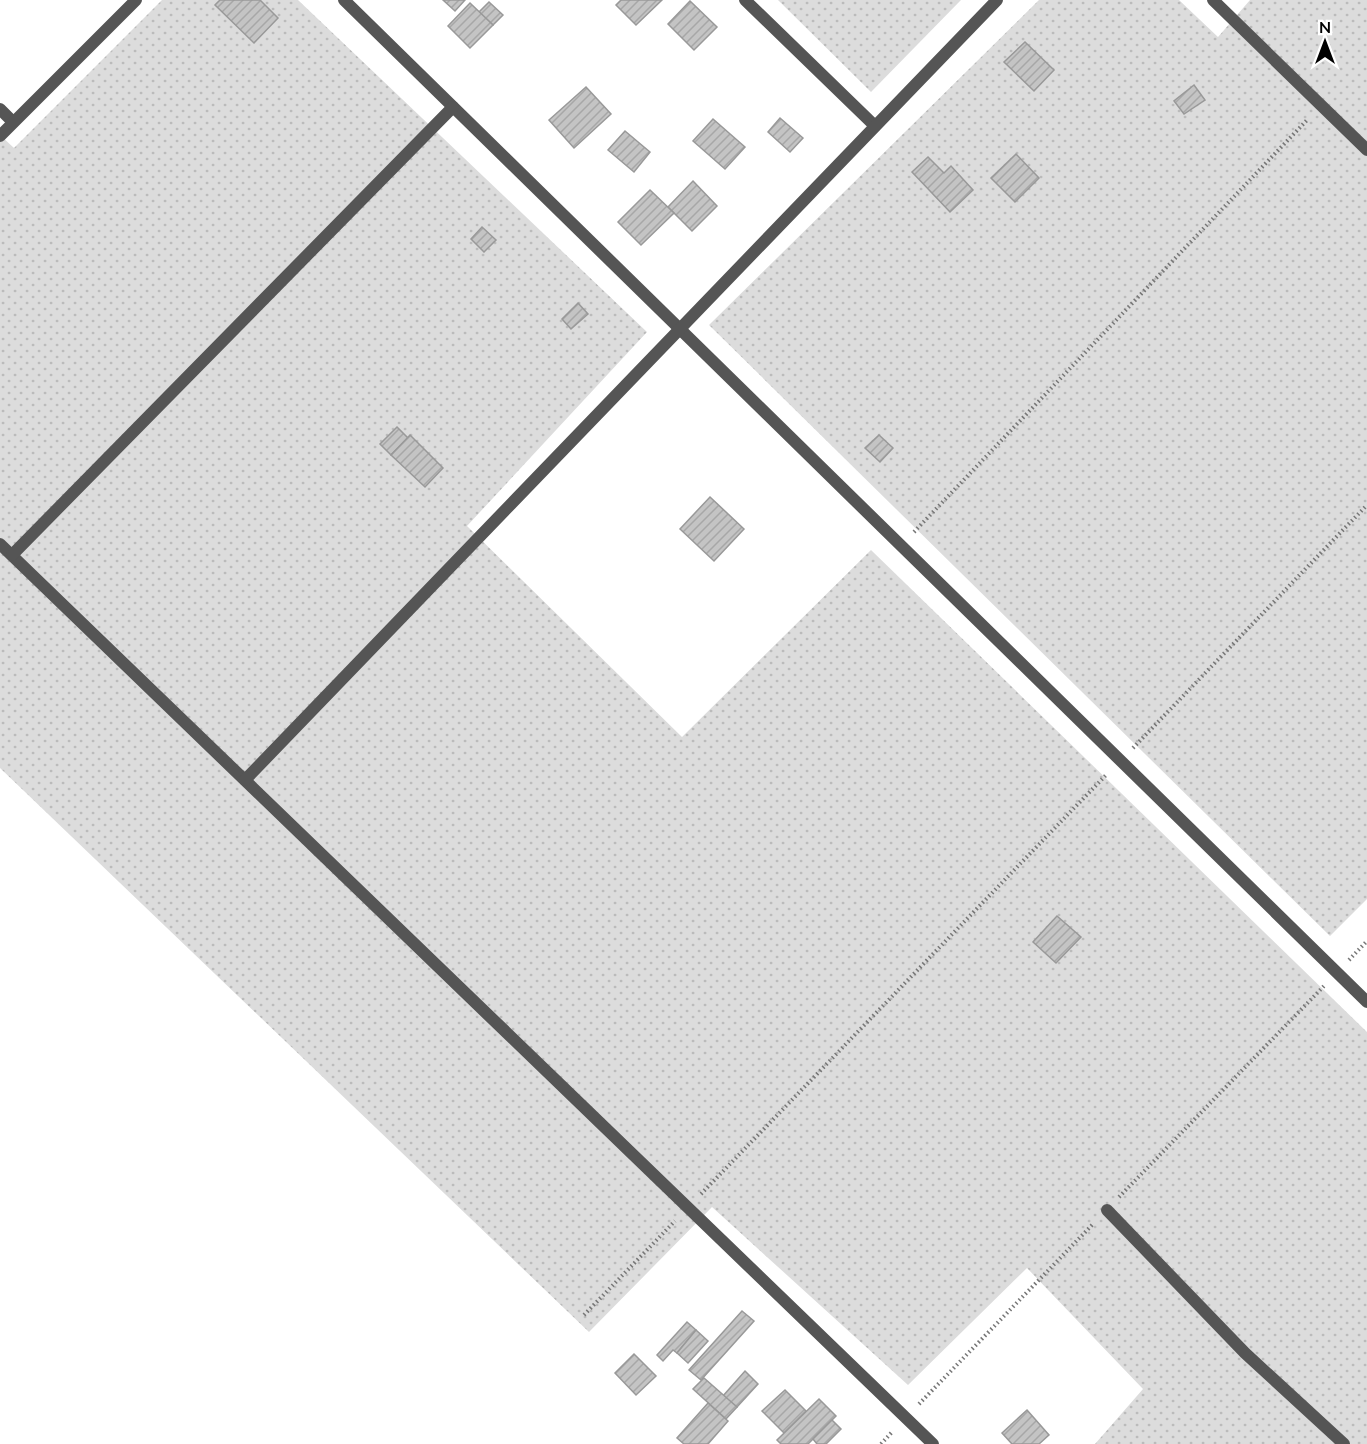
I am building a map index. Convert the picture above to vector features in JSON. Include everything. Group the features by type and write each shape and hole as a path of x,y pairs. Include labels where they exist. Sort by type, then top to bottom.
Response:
{"street":[{"path":"0,136 136,0"},
{"path":"344,0 1367,1002"},
{"path":"745,0 875,126"},
{"path":"245,780 997,0"},
{"path":"1213,0 1367,150"},
{"path":"12,555 453,107"},
{"path":"0,109 13,122"},
{"path":"0,544 933,1444"},
{"path":"1107,1210 1245,1353 1344,1444"}],"path":[{"path":"901,546 1321,105"},
{"path":"584,1315 1367,505"},
{"path":"881,1444 1367,941"}],"shaded area":[{"path":"162,0 298,0 647,332 467,526 682,737 871,550 1367,1032 1367,1444 1095,1444 1143,1389 1027,1268 908,1385 712,1207 589,1332 0,768 0,135 14,148"},
{"path":"778,0 961,0 871,92"},
{"path":"1039,0 1179,0 1218,37 1250,0 1367,0 1367,899 1330,936 709,325"}],"building":[{"path":"220,0 260,0 278,18 254,43 215,5"},
{"path":"443,0 465,0 455,11"},
{"path":"621,0 662,0 636,25 616,5"},
{"path":"690,1 717,27 694,50 668,24"},
{"path":"489,2 503,15 493,25 479,12"},
{"path":"470,3 493,25 470,48 448,26"},
{"path":"1025,42 1054,70 1034,91 1004,62"},
{"path":"1194,85 1205,100 1184,114 1174,101"},
{"path":"586,87 611,114 574,148 549,120"},
{"path":"780,118 803,138 790,152 768,132"},
{"path":"713,119 745,147 725,169 693,141"},
{"path":"625,131 650,152 634,172 608,150"},
{"path":"1016,154 1039,178 1015,202 991,178"},
{"path":"928,157 944,173 951,166 973,190 950,212 912,172"},
{"path":"693,181 717,206 692,231 668,207"},
{"path":"650,190 674,213 641,245 618,222"},
{"path":"482,227 496,240 484,252 471,239"},
{"path":"578,303 588,314 571,329 562,319"},
{"path":"397,427 408,438 391,455 380,444"},
{"path":"410,435 443,468 425,487 391,455"},
{"path":"879,435 893,448 880,462 865,448"},
{"path":"710,497 744,529 714,561 680,529"},
{"path":"1057,916 1081,937 1056,963 1033,942"},
{"path":"742,1311 754,1321 701,1380 689,1370"},
{"path":"687,1322 696,1330 677,1353 673,1350 663,1361 657,1355"},
{"path":"696,1330 708,1341 688,1363 677,1353"},
{"path":"634,1354 656,1376 636,1395 615,1373"},
{"path":"745,1371 758,1384 737,1407 723,1396"},
{"path":"704,1378 737,1407 726,1419 693,1389"},
{"path":"785,1390 806,1411 784,1433 762,1411"},
{"path":"819,1399 836,1416 808,1444 781,1444 777,1440"},
{"path":"708,1403 728,1421 708,1444 684,1444 677,1438"},
{"path":"1027,1410 1049,1435 1039,1444 1012,1444 1002,1433"},
{"path":"832,1420 841,1429 826,1444 817,1444 813,1439"}]}
